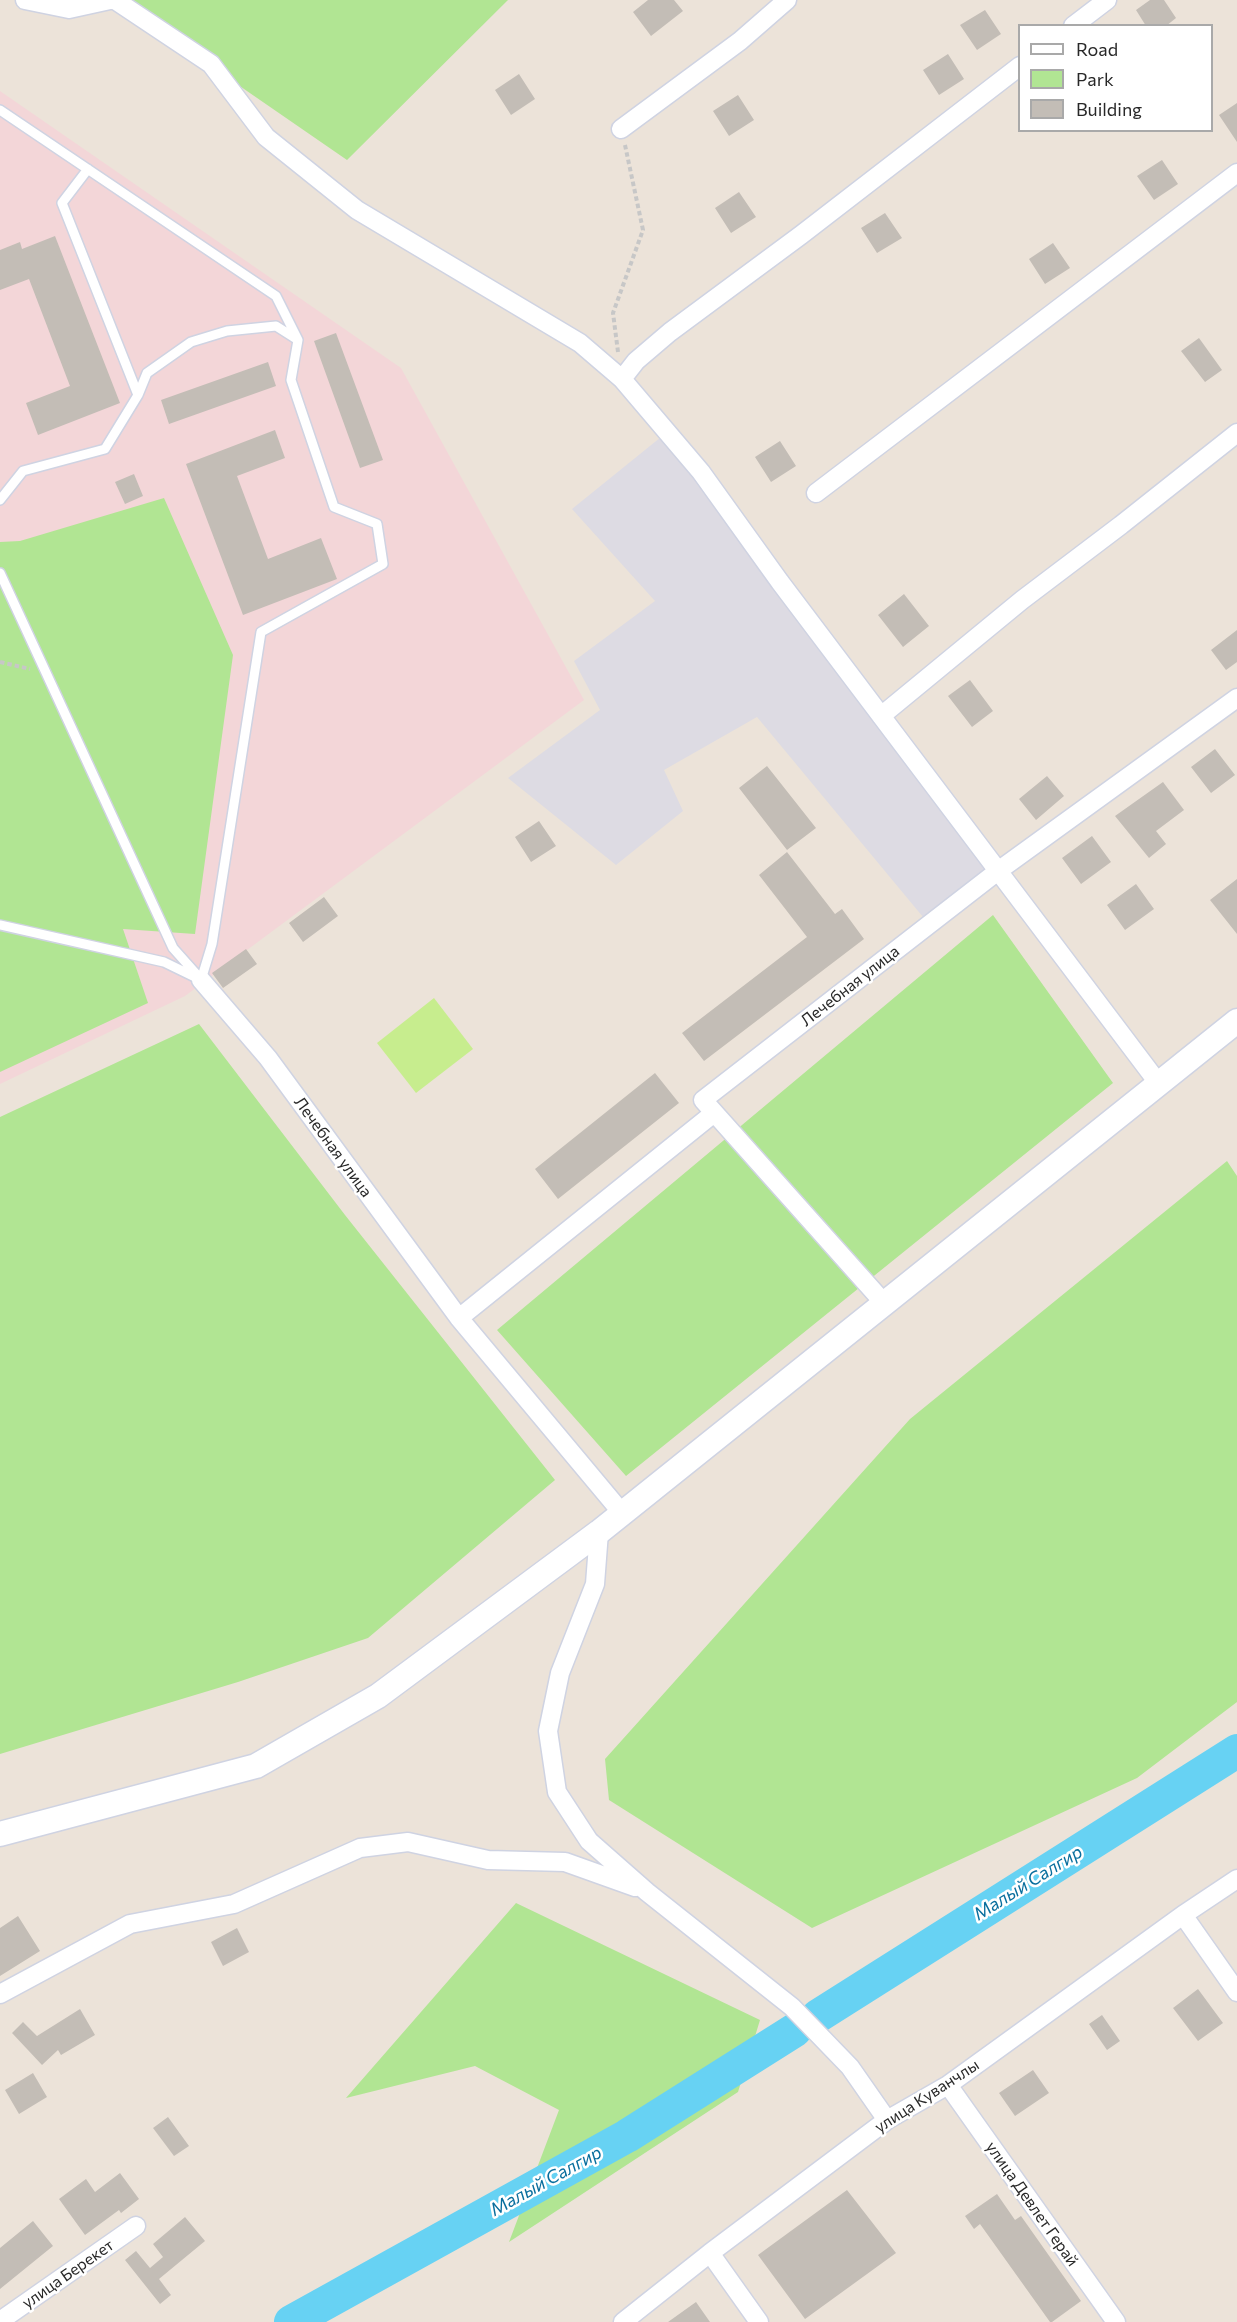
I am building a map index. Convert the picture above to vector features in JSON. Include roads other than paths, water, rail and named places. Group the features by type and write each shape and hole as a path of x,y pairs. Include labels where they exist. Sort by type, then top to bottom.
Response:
{"main road":[{"path":"0,1834 256,1766 378,1696 599,1532 1237,1021"}],"street":[{"path":"25,0 69,9 110,0"},
{"path":"115,0 211,64 267,137 357,210 580,343 622,379 701,472 881,716 1159,1084"},
{"path":"621,129 740,41 787,0"},
{"path":"1076,24 1107,0"},
{"path":"622,379 636,361 670,332 801,235 1018,68"},
{"path":"816,493 1237,173"},
{"path":"881,716 1022,600 1237,433"},
{"name":"Лечебная улица","path":"459,1318 708,1106 998,871 1237,698"},
{"name":"Лечебная улица","path":"201,980 268,1058 459,1318 622,1513"},
{"path":"708,1106 884,1304"},
{"path":"599,1532 595,1584 560,1673 548,1731 557,1792 589,1841 647,1892 792,2007 850,2067 887,2120"},
{"path":"0,1994 130,1924 234,1904 360,1848 408,1842 488,1860 565,1862 647,1892"},
{"name":"улица Куванчлы","path":"623,2322 710,2253 887,2120 948,2085 1183,1915 1237,1879"},
{"path":"1183,1915 1237,1992"},
{"name":"улица Девлет Герай","path":"948,2085 1116,2322"},
{"name":"улица Берекет","path":"0,2321 136,2226"},
{"path":"710,2253 759,2322"}],"lane":[{"path":"0,110 276,296 298,340 291,380 334,507 377,524 383,564 261,632 212,944 201,980"},
{"path":"88,169 62,203 138,395"},
{"path":"0,500 23,471 105,449 138,395 147,374 191,342 227,331 276,326 298,340"},
{"path":"0,573 173,948 201,980"},
{"path":"0,925 164,962 201,980"}],"waterway":[{"name":"Малый Салгир","path":"818,2016 1237,1751"},
{"name":"Малый Салгир","path":"291,2322 627,2136 795,2030"}]}
